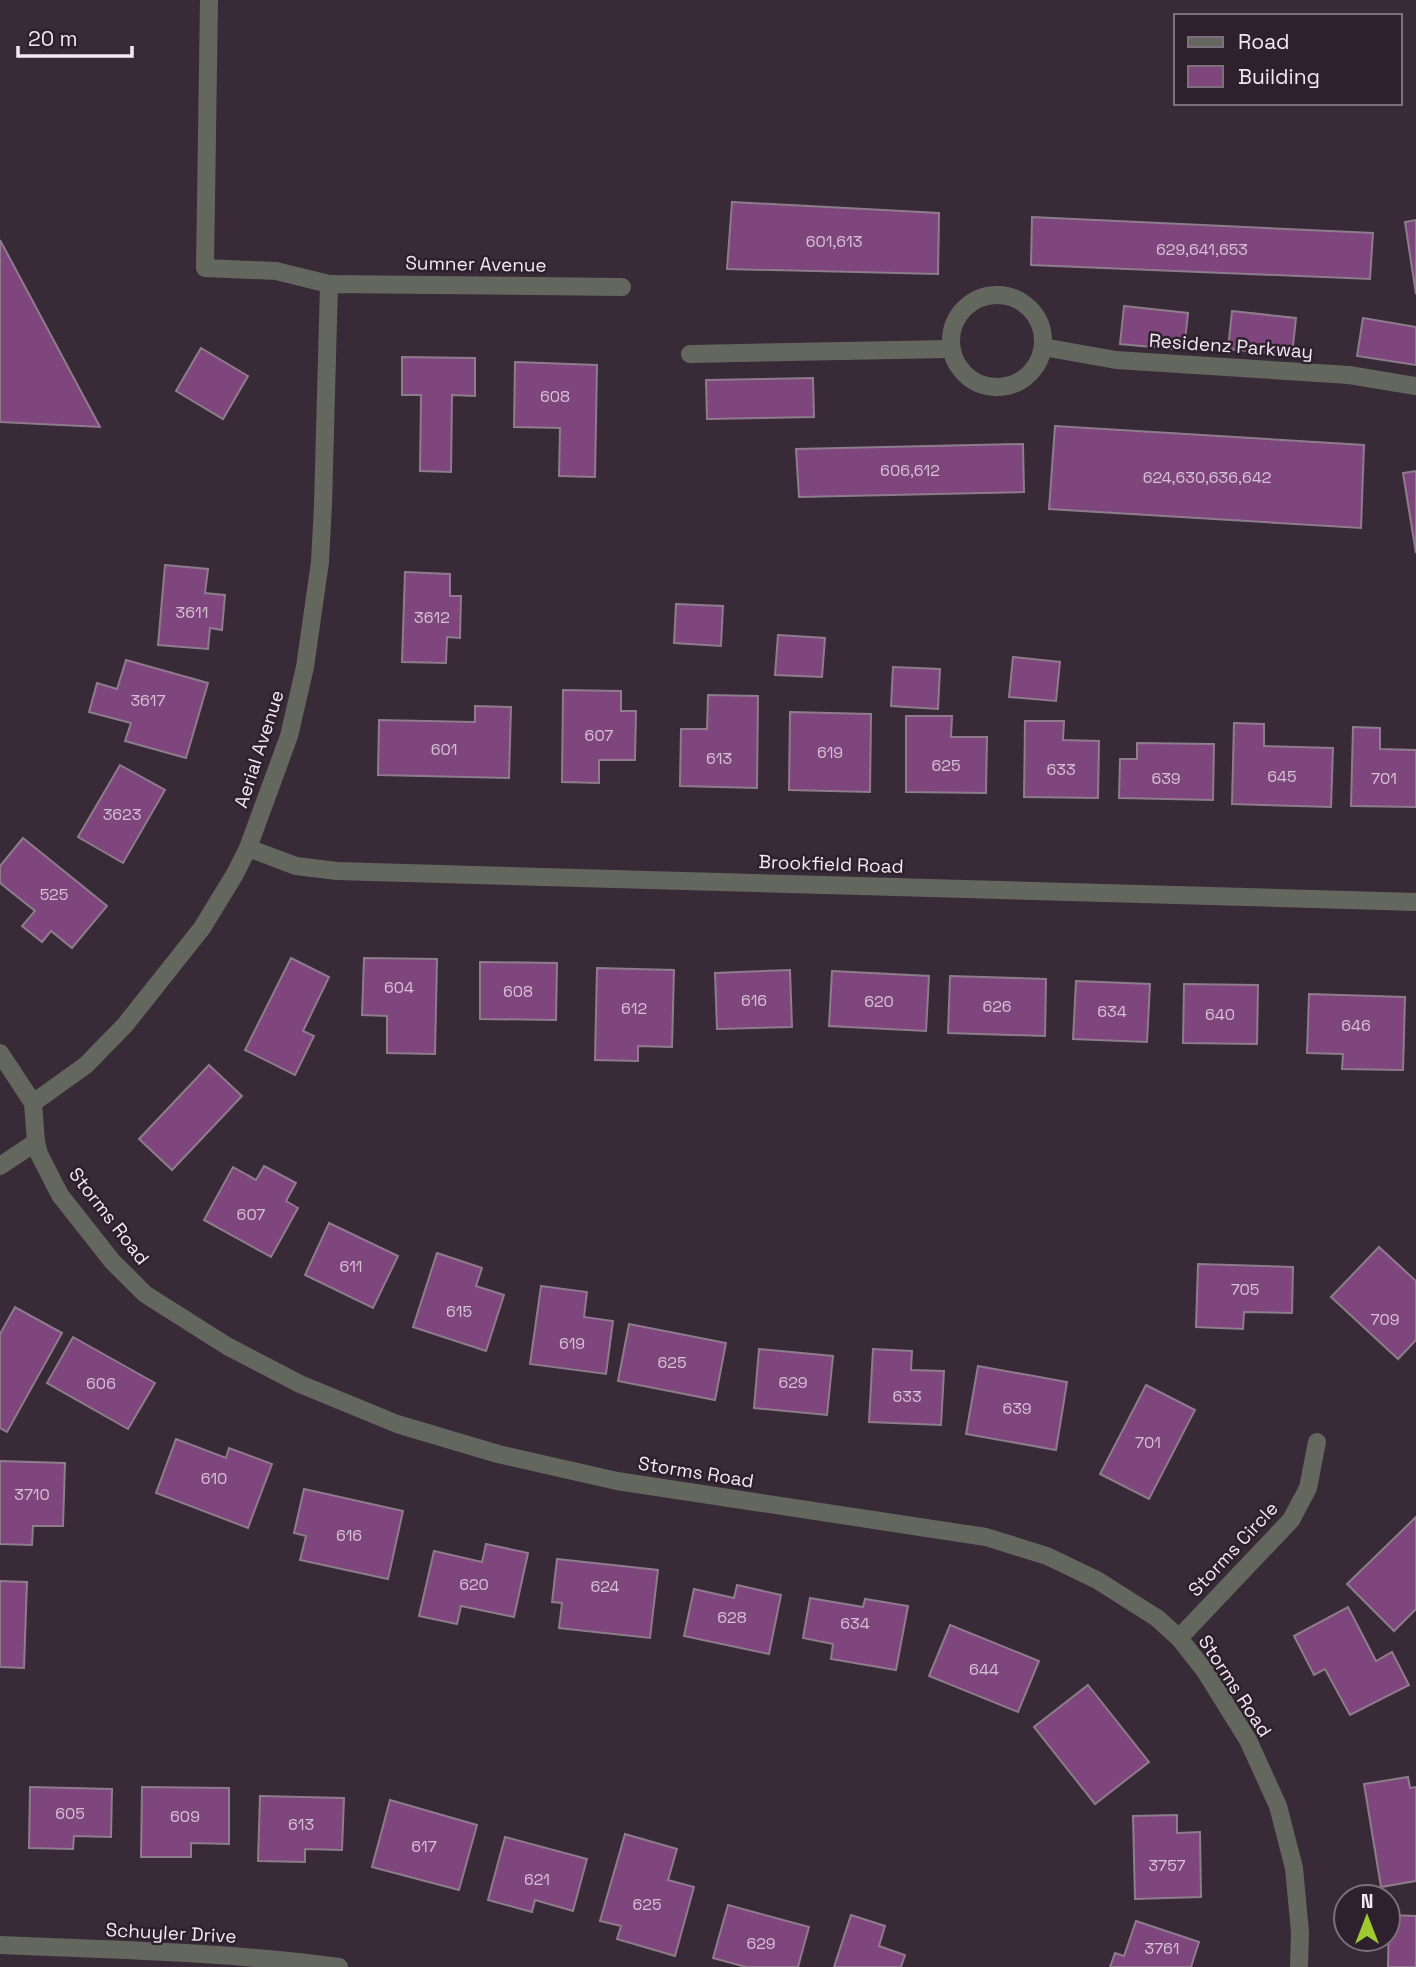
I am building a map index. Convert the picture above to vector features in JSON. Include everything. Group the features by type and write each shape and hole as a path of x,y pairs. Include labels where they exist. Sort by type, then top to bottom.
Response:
{"street":[{"name":"Sumner Avenue","path":"209,0 205,268 276,271 329,284 622,287"},
{"name":"Aerial Avenue","path":"33,1103 86,1065 125,1025 202,928 248,848 289,736 305,667 320,551 329,284"},
{"path":"996,295 1011,297 1025,304 1036,316 1043,346 1031,373 1019,382 1005,387 976,383 964,375 950,349 956,318 961,312 980,298 996,295"},
{"name":"Residenz Parkway","path":"1043,346 1116,360 1349,375 1416,386"},
{"path":"690,354 950,349"},
{"name":"Brookfield Road","path":"248,848 296,866 337,871 1416,902"},
{"name":"Storms Road","path":"0,1053 33,1103 39,1154 60,1195 112,1261 145,1294 227,1346 300,1384 397,1423 498,1454 617,1481 986,1537 1047,1556 1097,1580 1157,1618 1179,1638 1205,1671 1248,1740 1278,1806 1294,1868 1300,1933 1299,1967"},
{"path":"0,1166 36,1142"},
{"name":"Storms Circle","path":"1179,1638 1291,1520 1308,1488 1317,1442"},
{"name":"Schuyler Drive","path":"0,1945 202,1954 338,1967"}],"building":[{"path":"732,202 939,213 938,274 727,269"},
{"path":"1032,217 1373,233 1370,279 1031,265"},
{"path":"1416,220 1416,294 1405,222"},
{"path":"0,240 100,427 0,422"},
{"path":"1124,306 1188,313 1184,350 1120,344"},
{"path":"1232,311 1296,318 1292,355 1228,349"},
{"path":"1363,318 1416,327 1416,365 1357,356"},
{"path":"201,348 248,376 223,419 176,391"},
{"path":"402,357 475,358 475,396 452,395 451,472 420,471 421,395 402,395"},
{"path":"515,362 597,365 595,477 559,476 560,428 514,427"},
{"path":"813,378 814,417 707,419 706,380"},
{"path":"1055,426 1364,445 1361,528 1049,509"},
{"path":"1023,444 1024,492 799,497 796,449"},
{"path":"1416,471 1416,553 1403,473"},
{"path":"165,565 208,569 205,593 225,595 222,630 210,628 208,649 158,645"},
{"path":"405,572 450,574 450,596 461,596 460,638 447,637 446,663 402,662"},
{"path":"676,604 723,606 721,646 674,643"},
{"path":"778,635 825,638 822,677 775,675"},
{"path":"1013,657 1060,662 1056,701 1009,697"},
{"path":"126,660 208,683 186,758 125,741 131,723 89,712 97,683 117,689"},
{"path":"893,667 940,669 938,709 891,706"},
{"path":"563,690 621,691 621,711 636,711 635,760 599,760 599,783 562,782"},
{"path":"708,695 758,696 757,788 680,786 681,729 707,729"},
{"path":"475,706 511,707 509,778 378,775 379,720 475,722"},
{"path":"790,712 871,714 870,792 789,790"},
{"path":"906,716 952,716 951,737 987,737 986,793 906,792"},
{"path":"1025,721 1064,721 1063,740 1099,741 1098,798 1024,797"},
{"path":"1234,723 1264,724 1264,746 1333,748 1331,807 1232,804"},
{"path":"1353,727 1380,728 1380,749 1416,750 1416,807 1351,806"},
{"path":"1137,743 1214,744 1213,800 1119,798 1120,759 1137,759"},
{"path":"120,765 165,790 123,863 78,837"},
{"path":"23,838 107,906 72,948 51,931 42,942 22,926 35,911 0,883 0,866"},
{"path":"291,958 329,977 303,1031 314,1036 295,1075 245,1050"},
{"path":"364,958 437,959 435,1054 387,1053 387,1016 362,1015"},
{"path":"480,962 557,963 556,1020 480,1019"},
{"path":"597,968 674,970 672,1047 638,1046 638,1061 595,1060"},
{"path":"790,970 792,1027 717,1029 715,973"},
{"path":"832,971 929,976 926,1031 829,1026"},
{"path":"950,976 1046,979 1045,1036 948,1033"},
{"path":"1076,981 1150,984 1147,1042 1073,1039"},
{"path":"1184,984 1258,985 1257,1044 1183,1043"},
{"path":"1309,994 1405,997 1403,1070 1342,1069 1343,1054 1307,1053"},
{"path":"209,1065 242,1096 172,1170 139,1139"},
{"path":"264,1166 296,1183 286,1201 298,1208 271,1257 204,1220 233,1167 256,1180"},
{"path":"329,1223 398,1256 373,1308 305,1275"},
{"path":"1379,1247 1416,1281 1416,1340 1398,1359 1331,1297"},
{"path":"437,1253 482,1268 476,1286 504,1295 486,1351 413,1327"},
{"path":"1198,1264 1293,1267 1292,1313 1244,1312 1243,1329 1196,1327"},
{"path":"541,1286 587,1292 584,1317 613,1321 606,1374 530,1364"},
{"path":"15,1307 62,1333 7,1432 0,1428 0,1334"},
{"path":"629,1324 726,1343 715,1400 618,1381"},
{"path":"73,1337 155,1383 128,1429 47,1383"},
{"path":"759,1349 833,1356 827,1415 754,1408"},
{"path":"873,1349 912,1351 911,1370 944,1371 941,1425 869,1422"},
{"path":"978,1366 1067,1382 1056,1450 966,1434"},
{"path":"1146,1385 1195,1410 1149,1499 1100,1474"},
{"path":"176,1439 226,1458 229,1448 272,1464 248,1528 156,1493"},
{"path":"0,1461 65,1463 63,1526 33,1526 32,1545 0,1544"},
{"path":"304,1489 403,1511 388,1579 300,1560 306,1536 294,1533"},
{"path":"1416,1517 1416,1609 1394,1631 1347,1584"},
{"path":"486,1544 528,1553 514,1617 461,1606 457,1624 419,1616 434,1551 482,1562"},
{"path":"557,1559 658,1570 650,1638 559,1628 562,1603 552,1602"},
{"path":"0,1581 27,1582 24,1668 0,1667"},
{"path":"737,1585 781,1595 769,1654 684,1636 694,1589 734,1598"},
{"path":"810,1598 863,1607 865,1599 908,1606 896,1670 831,1659 833,1644 803,1638"},
{"path":"1348,1607 1376,1661 1392,1652 1409,1685 1350,1715 1325,1669 1314,1675 1294,1636"},
{"path":"950,1625 1039,1661 1018,1712 929,1676"},
{"path":"1088,1685 1149,1762 1095,1804 1034,1727"},
{"path":"1408,1777 1410,1788 1416,1787 1416,1881 1380,1883 1364,1784"},
{"path":"30,1787 112,1789 111,1837 74,1836 73,1849 29,1848"},
{"path":"142,1787 229,1788 229,1844 191,1843 191,1857 141,1857"},
{"path":"260,1796 344,1798 342,1850 305,1849 305,1862 258,1861"},
{"path":"390,1800 477,1825 459,1890 372,1867"},
{"path":"1177,1815 1177,1833 1200,1832 1201,1897 1135,1899 1133,1816"},
{"path":"625,1834 677,1849 668,1880 694,1887 675,1956 617,1939 621,1926 600,1921"},
{"path":"505,1837 587,1859 573,1911 535,1900 532,1912 488,1900"},
{"path":"728,1905 809,1927 798,1967 746,1967 713,1958"},
{"path":"851,1915 885,1926 879,1946 905,1955 901,1967 834,1967"},
{"path":"1402,1915 1416,1916 1416,1967 1388,1967 1388,1953 1402,1953"},
{"path":"1136,1921 1199,1942 1191,1967 1110,1967 1115,1953 1124,1956"}]}
